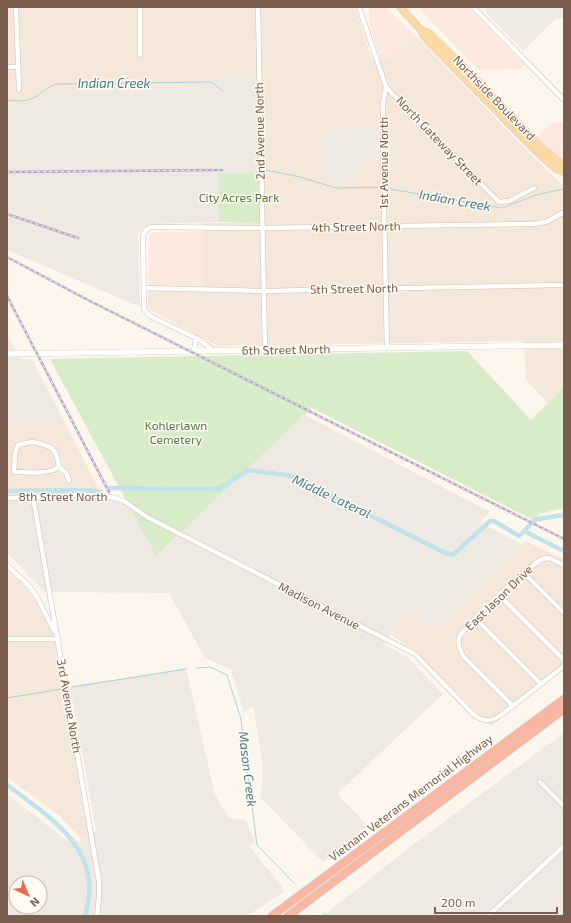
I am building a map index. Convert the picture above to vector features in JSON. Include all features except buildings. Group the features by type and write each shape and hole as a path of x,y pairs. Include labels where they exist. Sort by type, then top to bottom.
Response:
{"highway":[{"name":"Vietnam Veterans Memorial Highway","path":"272,916 564,699"},
{"name":"Vietnam Veterans Memorial Highway","path":"288,916 564,709"},
{"path":"268,916 313,885"}],"main road":[{"name":"Northside Boulevard","path":"400,7 420,29 426,39 535,150 556,169 564,172"}],"street":[{"path":"16,7 19,90"},
{"path":"140,7 140,55"},
{"name":"2nd Avenue North","path":"258,7 265,350"},
{"name":"1st Avenue North","path":"359,7 386,87 383,110 387,348"},
{"path":"477,8 564,100"},
{"path":"7,67 17,67"},
{"name":"North Gateway Street","path":"386,87 499,202 509,201 534,188"},
{"name":"4th Street North","path":"144,288 143,235 150,227 262,228 532,224 546,222 563,213"},
{"name":"5th Street North","path":"144,288 263,291 564,285"},
{"path":"144,288 144,309 146,313 196,338 214,351"},
{"path":"194,352 196,338"},
{"name":"6th Street North","path":"7,354 564,345"},
{"path":"14,472 15,453 18,445 32,442 47,444 55,451 59,467 66,473 70,481"},
{"path":"7,472 42,472 55,470 59,467"},
{"name":"8th Street North","path":"7,498 87,495 112,497 124,501 138,511"},
{"name":"3rd Avenue North","path":"33,497 99,880 97,916"},
{"name":"Madison Avenue","path":"138,511 415,654 474,715 483,721 494,720 513,706"},
{"name":"East Jason Drive","path":"513,706 464,656 459,647 459,639 476,619 524,573 541,559 549,558 564,565"},
{"path":"7,566 29,586 36,595 58,639 7,639"},
{"path":"524,573 564,613"},
{"path":"500,596 564,660"},
{"path":"476,619 541,684"},
{"path":"513,706 564,666"},
{"path":"540,782 564,806"},
{"path":"488,916 564,846"}],"shaded area":[{"path":"7,7 355,7 372,60 390,58 415,35 529,153 564,186 564,387 548,403 526,380 524,341 218,346 150,310 148,306 148,289 204,288 203,223 260,223 259,173 205,78 205,87 55,92 30,107 7,102","holes":["323,130 357,167 358,182"]},
{"path":"369,7 384,7 415,35 390,58 380,59 369,22"},
{"path":"418,7 467,7 525,65 521,69 478,70"},
{"path":"486,7 564,7 564,18 555,19 523,51 487,14"},
{"path":"257,77 259,173 218,174 219,222 149,224 142,229 138,235 140,307 7,250 7,102 30,107 55,92 205,87 205,78"},
{"path":"564,122 564,162 537,137 551,123"},
{"path":"378,127 379,158 362,160 362,167 357,167 358,182 342,182 324,176 323,130"},
{"path":"203,231 204,288 148,289 149,234 155,232"},
{"path":"7,334 21,359 32,359 64,421 7,423"},
{"path":"305,415 490,512 480,522 522,545 437,628 408,612 384,644 407,657 443,694 337,794 368,826 323,862 261,798 263,765 253,706 244,713 231,670 205,658 169,593 45,592 7,553 7,502 125,498 156,556"},
{"path":"64,421 104,499 7,502 7,423"},
{"path":"526,541 564,559 564,668 491,726 414,650 391,635 408,612 437,628"},
{"path":"7,565 49,618 53,630 89,836 83,841 61,817 7,777"},
{"path":"183,670 187,672 215,795 229,818 246,820 255,843 249,846 285,891 247,916 7,916 7,794 66,840 83,841 96,830 70,686"},
{"path":"564,733 564,916 323,916 419,840"}],"green space":[{"name":"City Acres Park","path":"218,173 259,173 260,223 219,222"},
{"name":"Kohlerlawn Cemetery","path":"467,351 531,420 564,387 564,508 539,514 533,520 312,408 156,556 50,359"}],"waterway":[{"name":"Indian Creek","path":"7,100 27,100 36,96 50,86 57,84 211,82 223,91"},
{"name":"Indian Creek","path":"266,170 300,177 336,188 381,187"},
{"name":"Indian Creek","path":"390,189 502,208 536,195 564,189"},
{"name":"Middle Lateral","path":"109,488 219,489 248,470 292,476 443,552 453,555 490,521 494,521 519,536 530,525"},
{"name":"Middle Lateral","path":"7,491 86,490 101,492"},
{"name":"Middle Lateral","path":"534,521 564,515"},
{"path":"524,531 564,551"},
{"name":"Mason Creek","path":"196,668 210,667 227,675 241,719 257,845 294,883"},
{"name":"Mason Creek","path":"72,687 186,669"},
{"name":"Mason Creek","path":"7,698 62,689"},
{"path":"7,785 57,824 70,838 81,855 88,872 89,893 85,916"},
{"name":"Mason Creek","path":"323,913 326,916"}],"railway":[{"path":"7,172 222,170"},
{"path":"7,214 78,238"},
{"path":"7,257 84,298 564,539"},
{"path":"7,296 109,492"}]}
